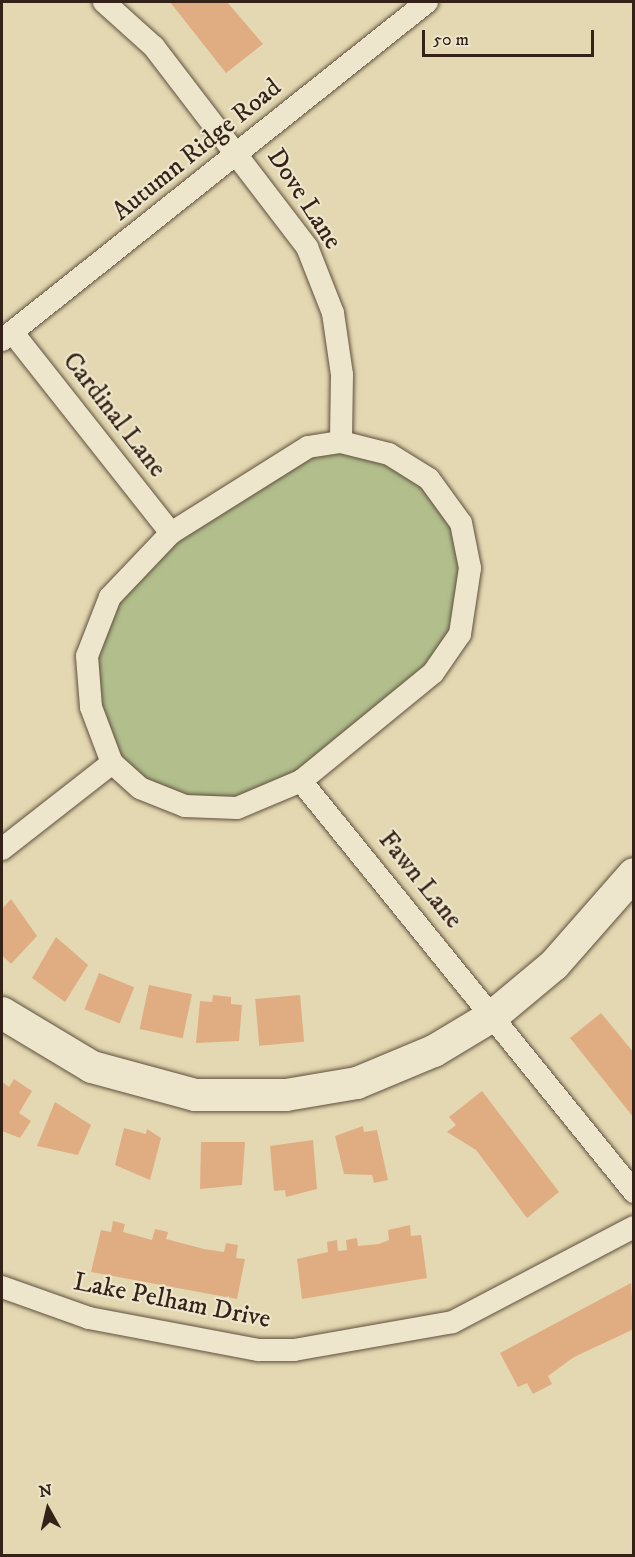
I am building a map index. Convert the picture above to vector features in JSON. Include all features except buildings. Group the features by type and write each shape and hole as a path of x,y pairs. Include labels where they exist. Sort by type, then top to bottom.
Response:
{"street":[{"name":"Dove Lane","path":"104,2 154,47 239,153 307,247 333,313 342,375 341,442"},
{"name":"Autumn Ridge Road","path":"7,337 427,2"},
{"name":"Cardinal Lane","path":"7,337 171,533"},
{"path":"341,442 389,454 429,479 461,523 470,568 460,634 433,673 301,781 237,808 184,806 140,788 112,763 91,707 87,656 110,597 171,533 308,447 341,442"},
{"path":"2,849 112,763"},
{"name":"Fawn Lane","path":"301,781 494,1015 633,1192"},
{"path":"2,1013 92,1067 207,1095 286,1095 357,1083 434,1051 494,1015 554,965 633,874"},
{"name":"Lake Pelham Drive","path":"2,1287 89,1318 259,1350 294,1350 453,1322 633,1227"}],"green space":[{"path":"341,442 415,471 461,523 460,634 301,781 237,808 185,806 112,763 90,689 110,597 171,533"}]}
